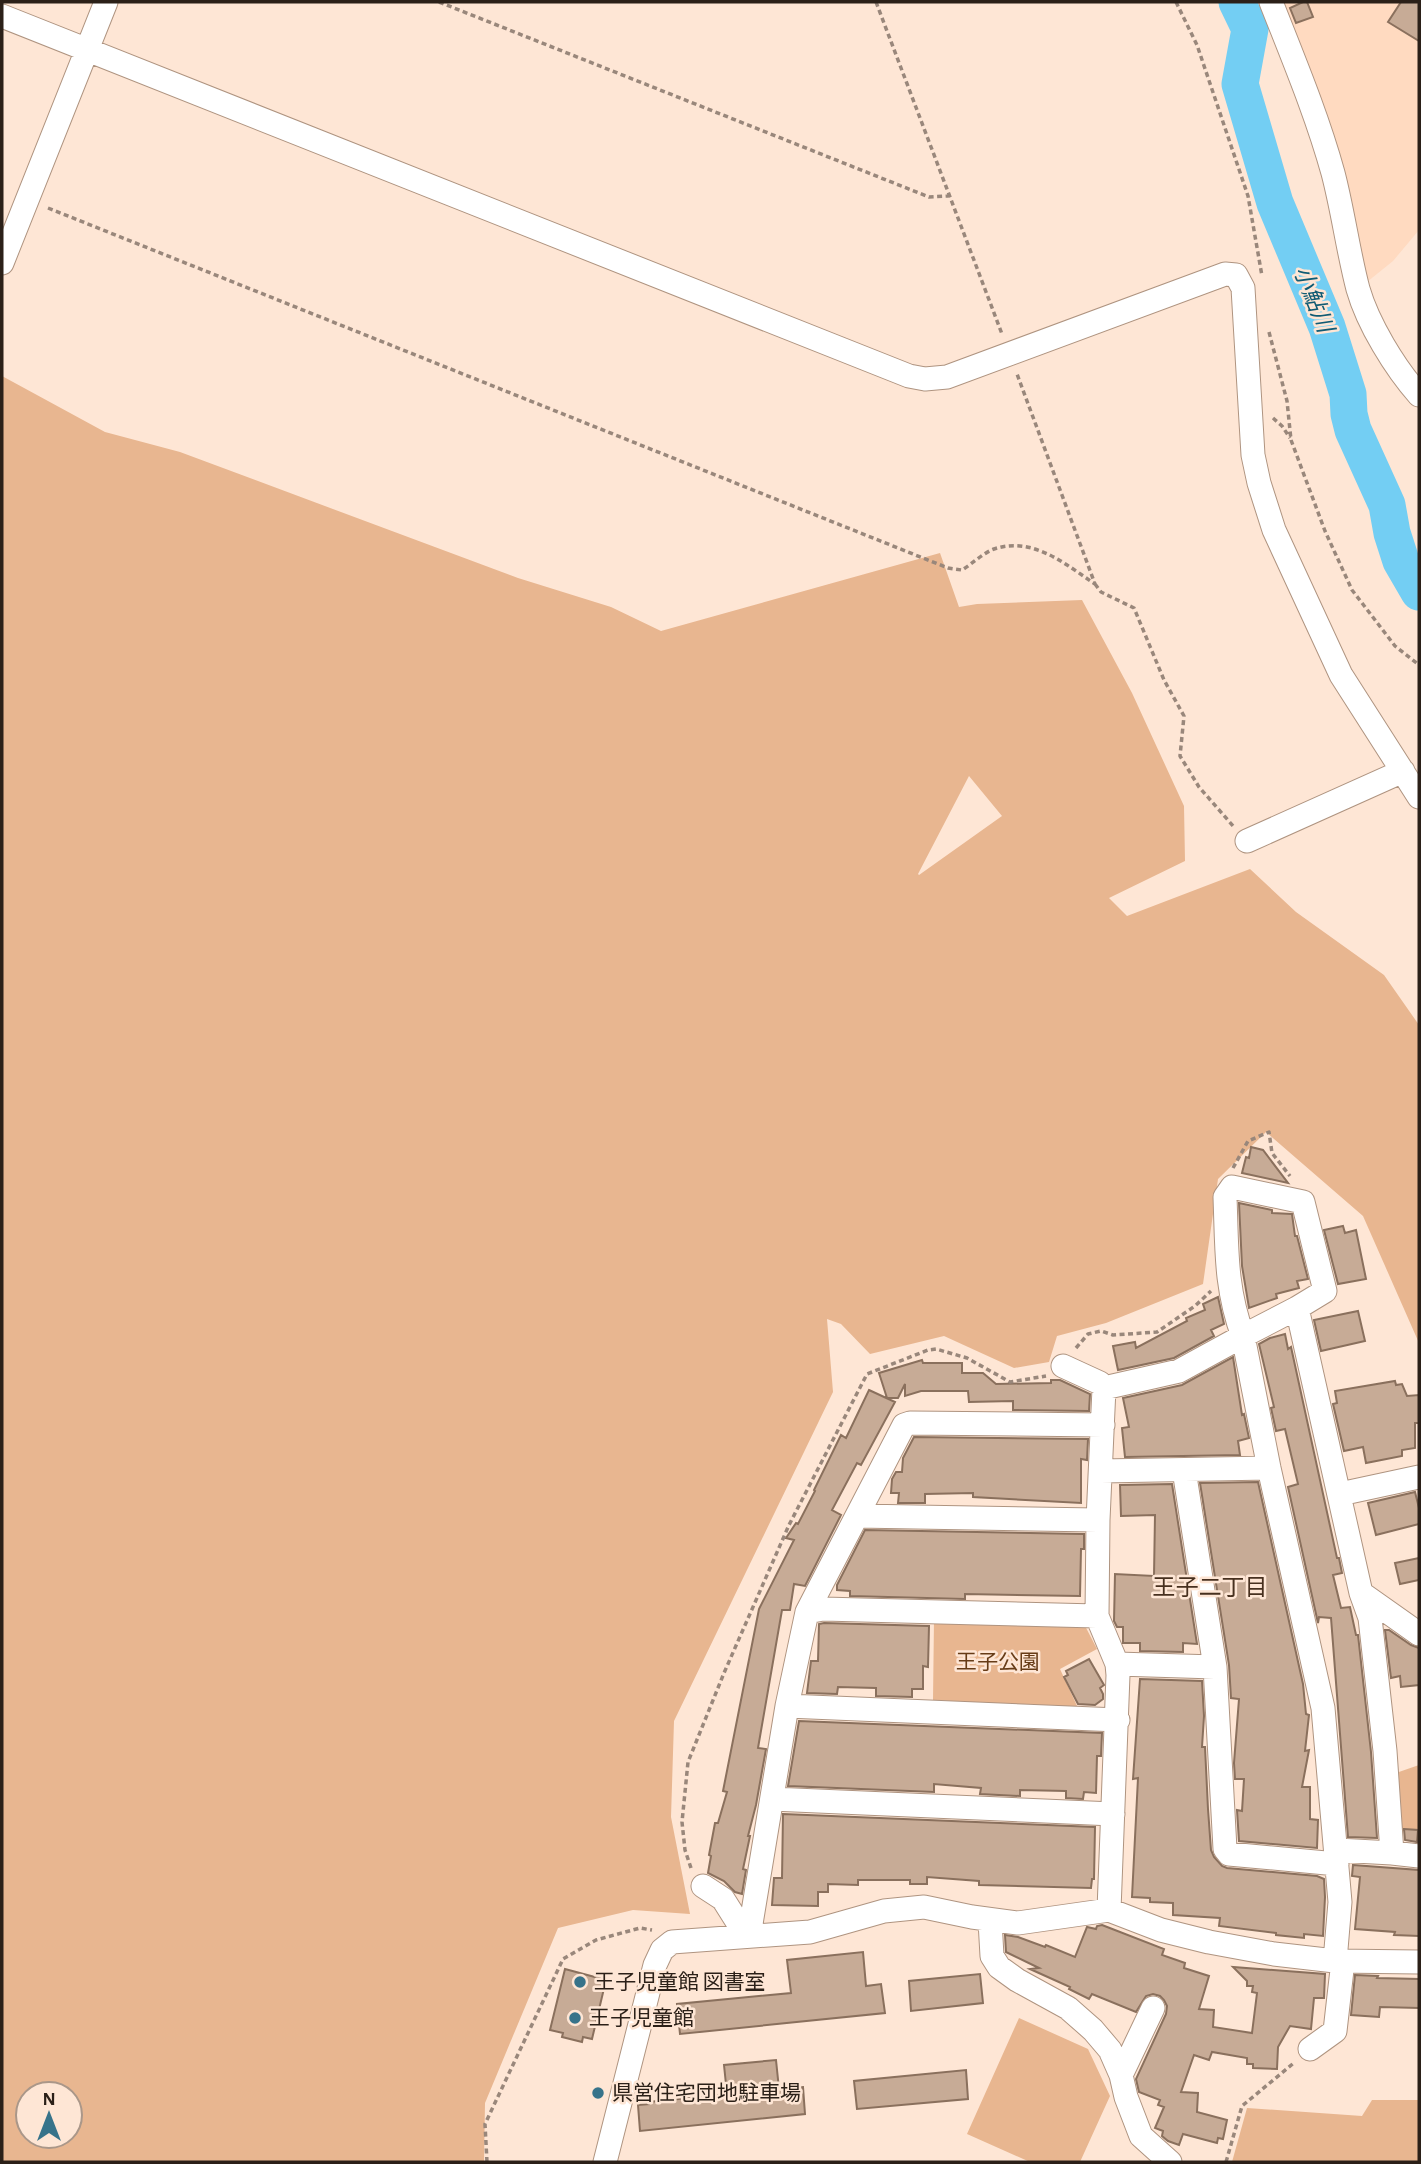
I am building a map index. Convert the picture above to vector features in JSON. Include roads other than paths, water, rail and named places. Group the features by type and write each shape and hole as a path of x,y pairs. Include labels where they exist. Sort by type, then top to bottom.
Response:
{"street":[{"path":"2,263 106,2"},
{"path":"1271,2 1312,107 1333,174 1359,292 1380,340 1405,379 1419,395"},
{"path":"2,16 909,376 925,379 947,377 1224,274 1236,275 1243,288 1253,455 1268,512 1287,562 1341,675 1419,797"},
{"path":"1247,841 1403,771"},
{"path":"1104,1388 1179,1371 1243,1336 1297,1308 1325,1291 1303,1202 1232,1187 1224,1197 1228,1279 1234,1311 1243,1336 1269,1468 1324,1708 1340,1902 1339,1961 1335,2031 1310,2049"},
{"path":"1297,1308 1361,1593 1370,1618 1385,1751 1392,1853"},
{"path":"1063,1366 1100,1383 1104,1388 1097,1616 1117,1664 1118,1675 1109,1910"},
{"path":"749,1931 787,1706 807,1612 904,1425 1102,1425"},
{"path":"1101,1471 1269,1468"},
{"path":"1184,1470 1214,1668 1224,1849 1229,1854 1337,1857 1392,1853 1419,1856"},
{"path":"1340,1494 1419,1477"},
{"path":"858,1516 1098,1520"},
{"path":"1361,1593 1419,1634"},
{"path":"807,1612 823,1609 1097,1616"},
{"path":"1117,1664 1214,1668"},
{"path":"787,1706 1118,1720"},
{"path":"772,1799 1112,1814"},
{"path":"703,1886 723,1899 740,1926 749,1931"},
{"path":"605,2162 654,1965 662,1950 672,1942 749,1931 810,1932 884,1911 924,1907 1018,1923 1109,1910 1161,1930 1274,1954 1339,1961 1419,1962"},
{"path":"990,1920 992,1956 999,1967 1068,2008 1093,2030 1110,2050 1142,2136 1170,2162"},
{"path":"1121,2075 1152,2023"}],"waterway":[{"name":"小鮎川","path":"1237,2 1250,29 1240,84 1275,203 1327,327 1348,394 1353,430 1387,505 1401,561 1419,592"}],"place":[{"name":"王子児童館 図書室","path":"580,1982"},
{"name":"王子児童館","path":"575,2018"},
{"name":"県営住宅団地駐車場","path":"598,2093"}],"district":[{"name":"王子二丁目","path":"1210,1587"}],"park label":[{"name":"王子公園","path":"998,1662"}]}
